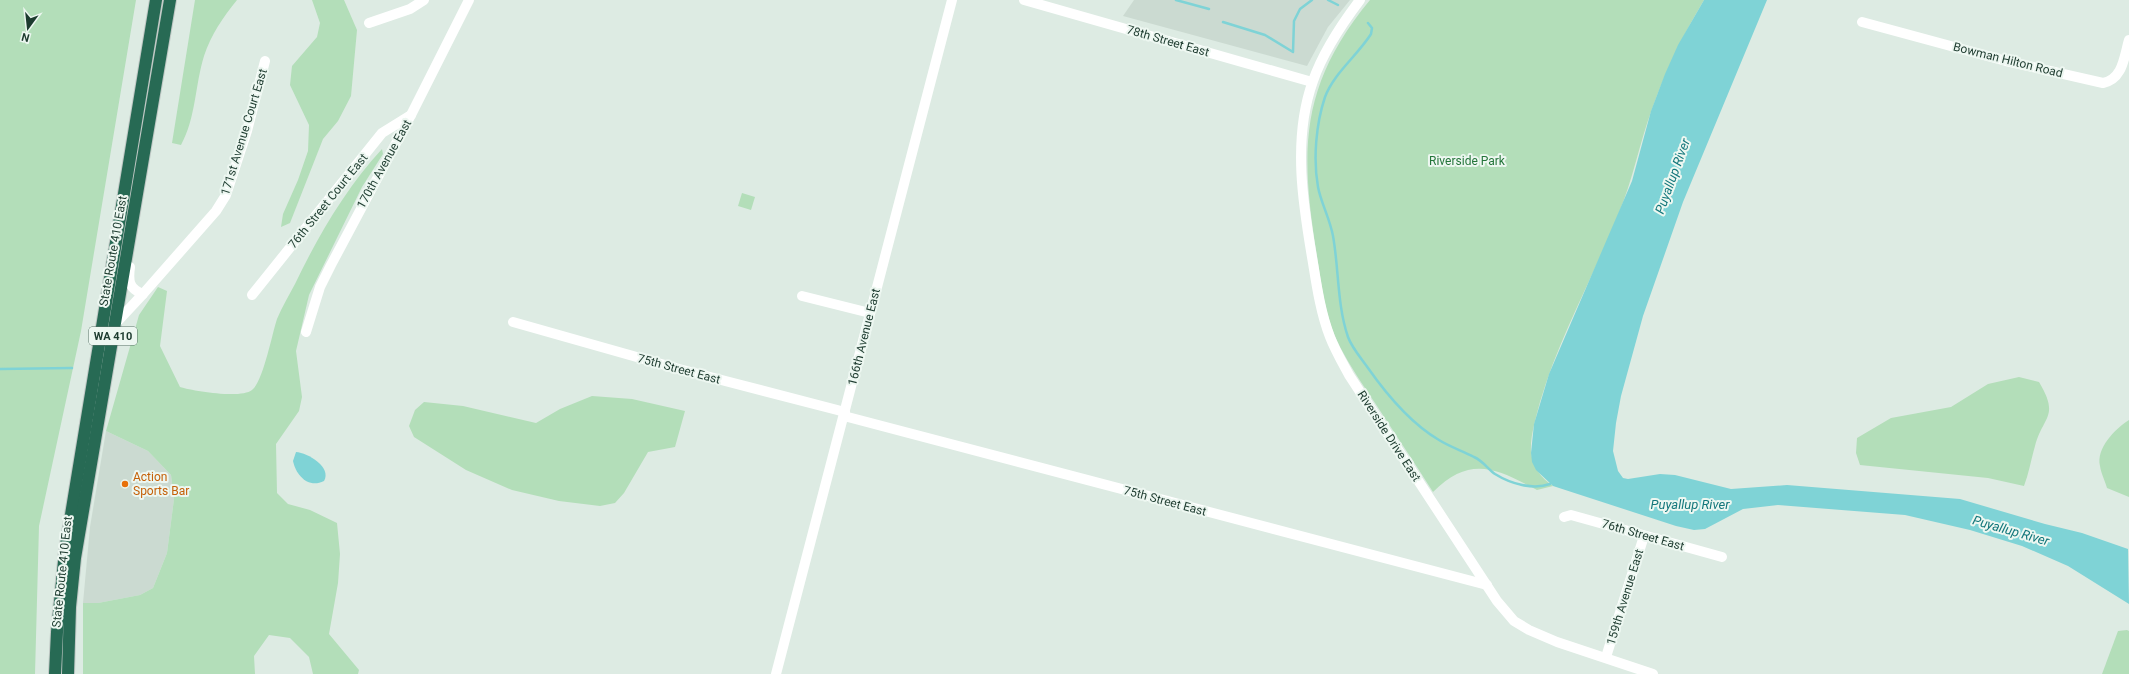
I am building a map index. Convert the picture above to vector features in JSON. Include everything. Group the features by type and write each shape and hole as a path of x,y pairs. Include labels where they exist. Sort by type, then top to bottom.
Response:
{"highway":[{"name":"State Route 410 East","path":"55,674 57,632 65,551 156,0"},
{"name":"State Route 410 East","path":"68,674 70,607 75,558 170,0"}],"street":[{"path":"369,23 410,9 424,0"},
{"name":"170th Avenue East","path":"306,332 320,287 469,0"},
{"name":"166th Avenue East","path":"776,674 952,0"},
{"name":"78th Street East","path":"1024,0 1312,82"},
{"name":"Riverside Drive East","path":"1360,0 1324,54 1312,82 1301,141 1301,175 1317,286 1330,336 1349,375 1497,601 1514,621 1557,642 1606,657 1653,674"},
{"name":"Bowman Hilton Road","path":"1862,22 2006,61 2103,83 2112,81 2118,74 2129,40"},
{"name":"171st Avenue Court East","path":"115,324 216,211 226,195 247,131 265,61"},
{"name":"76th Street Court East","path":"252,295 382,133 410,115"},
{"path":"129,236 132,252 128,279 131,287 143,294"},
{"path":"802,296 870,313"},
{"name":"75th Street East","path":"513,322 844,414 1487,586"},
{"name":"76th Street East","path":"1564,517 1571,515 1722,557"},
{"name":"159th Avenue East","path":"1606,657 1644,536"}],"shaded area":[{"path":"1134,0 1350,0 1328,27 1307,66 1123,16"},
{"path":"106,431 148,451 171,475 174,499 167,553 153,588 140,595 98,603 83,603 90,527"}],"green space":[{"path":"0,0 136,0 81,331 39,526 35,674 0,674"},
{"path":"195,0 237,0 218,26 207,48 201,67 190,124 181,145 172,143"},
{"path":"312,0 344,0 357,30 351,96 338,121 323,139 290,223 281,227 283,214 298,180 308,151 309,125 290,85 292,66 317,37 320,23"},
{"name":"Riverside Park","path":"1370,0 1704,0 1689,26 1663,80 1647,122 1623,202 1566,331 1540,402 1532,433 1531,452 1538,472 1553,486 1537,490 1496,471 1471,469 1446,480 1433,492 1352,368 1335,336 1327,314 1311,218 1308,184 1310,121 1318,91 1329,62 1347,31"},
{"path":"382,149 383,154 362,187 309,295 296,351 302,397 299,411 276,444 277,493 288,504 310,510 337,523 340,554 338,583 329,634 359,670 358,674 313,674 309,657 290,638 269,635 254,656 255,674 83,674 83,603 98,603 140,595 153,588 167,553 174,499 171,475 148,451 106,431 139,315 158,287 167,291 160,346 180,387 228,394 246,393 252,390 260,378 277,319 313,248 356,180"},
{"path":"742,193 755,197 751,210 738,206"},
{"path":"2019,377 2039,382 2045,394 2049,410 2048,416 2038,436 2024,486 1988,478 1860,465 1856,453 1857,438 1891,418 1951,407 1988,384"},
{"path":"592,396 632,399 685,411 675,447 648,452 624,493 615,503 600,506 559,501 512,490 466,470 414,437 409,426 415,410 424,402 463,406 536,423 560,409"},
{"path":"2129,420 2129,497 2107,488 2101,469 2100,459 2101,452 2108,440 2118,428"},
{"path":"2118,631 2129,631 2129,674 2102,674"}],"water":[{"name":"Puyallup River","path":"1704,0 1767,0 1683,202 1643,316 1621,396 1616,423 1613,451 1618,471 1623,478 1628,479 1660,474 1675,475 1731,489 1787,485 1960,499 2045,524 2082,533 2128,549 2129,604 2068,566 2022,546 1970,530 1905,515 1778,505 1743,509 1705,529 1694,530 1676,526 1553,486 1536,470 1532,462 1531,453 1534,424 1549,374 1632,181 1651,111 1665,74 1678,45"},
{"path":"296,452 307,455 322,466 326,476 324,481 318,483 308,482 300,476 293,461"}],"waterway":[{"path":"1176,0 1209,9"},
{"path":"1223,22 1265,35 1293,52 1294,21 1300,9 1312,0"},
{"path":"1328,0 1338,5"},
{"path":"1368,23 1372,28 1371,34 1334,80 1325,97 1319,119 1316,142 1316,176 1321,199 1333,236 1340,300 1344,325 1348,337 1357,353 1391,398 1409,417 1428,433 1477,459 1495,474 1508,481 1529,486 1543,486 1550,484"},
{"path":"0,369 72,368"}],"place":[{"name":"Action Sports Bar","path":"125,484"}]}
